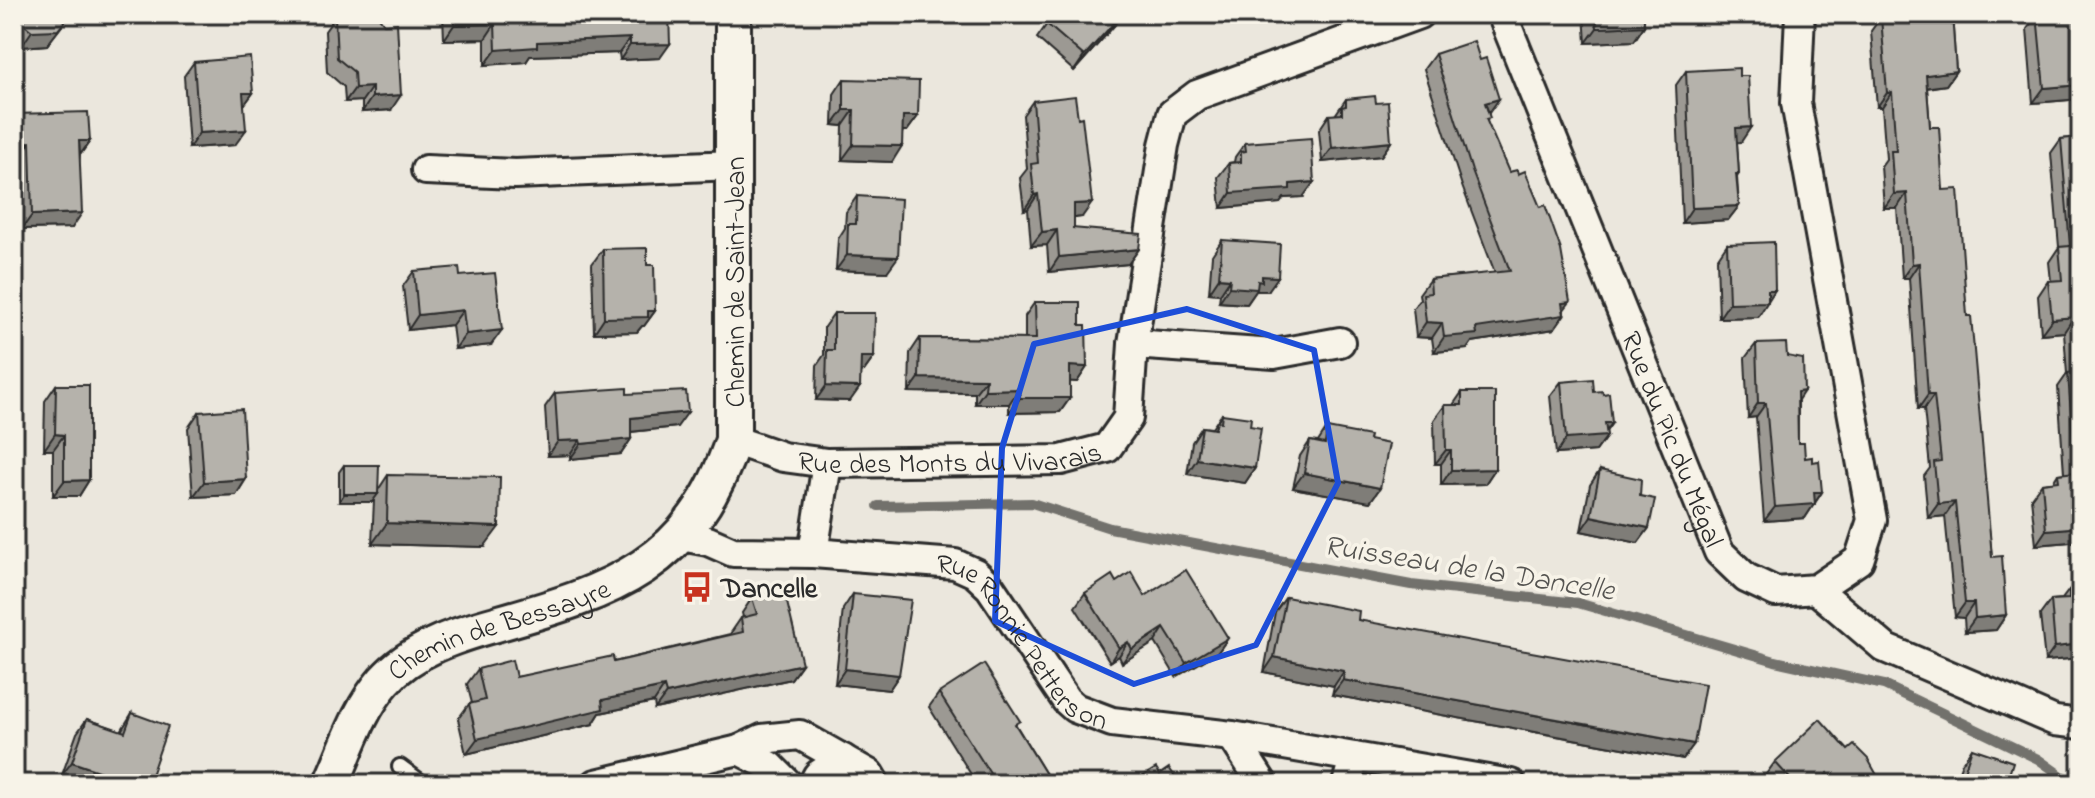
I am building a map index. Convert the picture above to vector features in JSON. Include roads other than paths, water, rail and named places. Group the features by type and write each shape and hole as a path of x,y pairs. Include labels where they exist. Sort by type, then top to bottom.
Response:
{"street":[{"name":"Chemin de Saint-Jean","path":"681,536 700,512 721,476 733,440 733,14"},
{"name":"Rue des Monts du Vivarais","path":"733,440 783,457 827,463 1061,460 1107,448 1128,418 1133,344 1164,145 1172,114 1197,95 1419,14"},
{"name":"Rue du Pic du Mégal","path":"1502,14 1719,552 1746,578 1776,592 1816,589 1859,560 1872,520 1796,103 1800,14"},
{"path":"426,170 515,174 734,165"},
{"path":"1133,344 1274,354 1340,342"},
{"path":"813,553 827,463"},
{"name":"Rue Ronnie Petterson","path":"681,536 708,541 733,552 813,553 955,564 975,573 990,587 1066,700 1075,708 1112,722 1232,736 1350,770 1511,784"},
{"name":"Chemin de Bessayre","path":"331,784 349,768 362,712 385,680 418,653 460,634 570,603 613,585 657,557 681,536"},
{"path":"1816,589 1885,648 2055,721 2081,724"},
{"path":"596,784 739,750 762,739 800,735 869,774 875,784"},
{"path":"1232,736 1263,784"},
{"path":"739,750 770,766 788,784"},
{"path":"813,784 818,775 843,759"}],"lane":[{"path":"400,767 423,784"}],"waterway":[{"name":"Ruisseau de la Dancelle","path":"878,506 1032,503 1110,528 1411,585 1578,603 1775,661 1884,685 2038,759 2073,784"}],"place":[{"name":"Dancelle","path":"697,587"}]}
